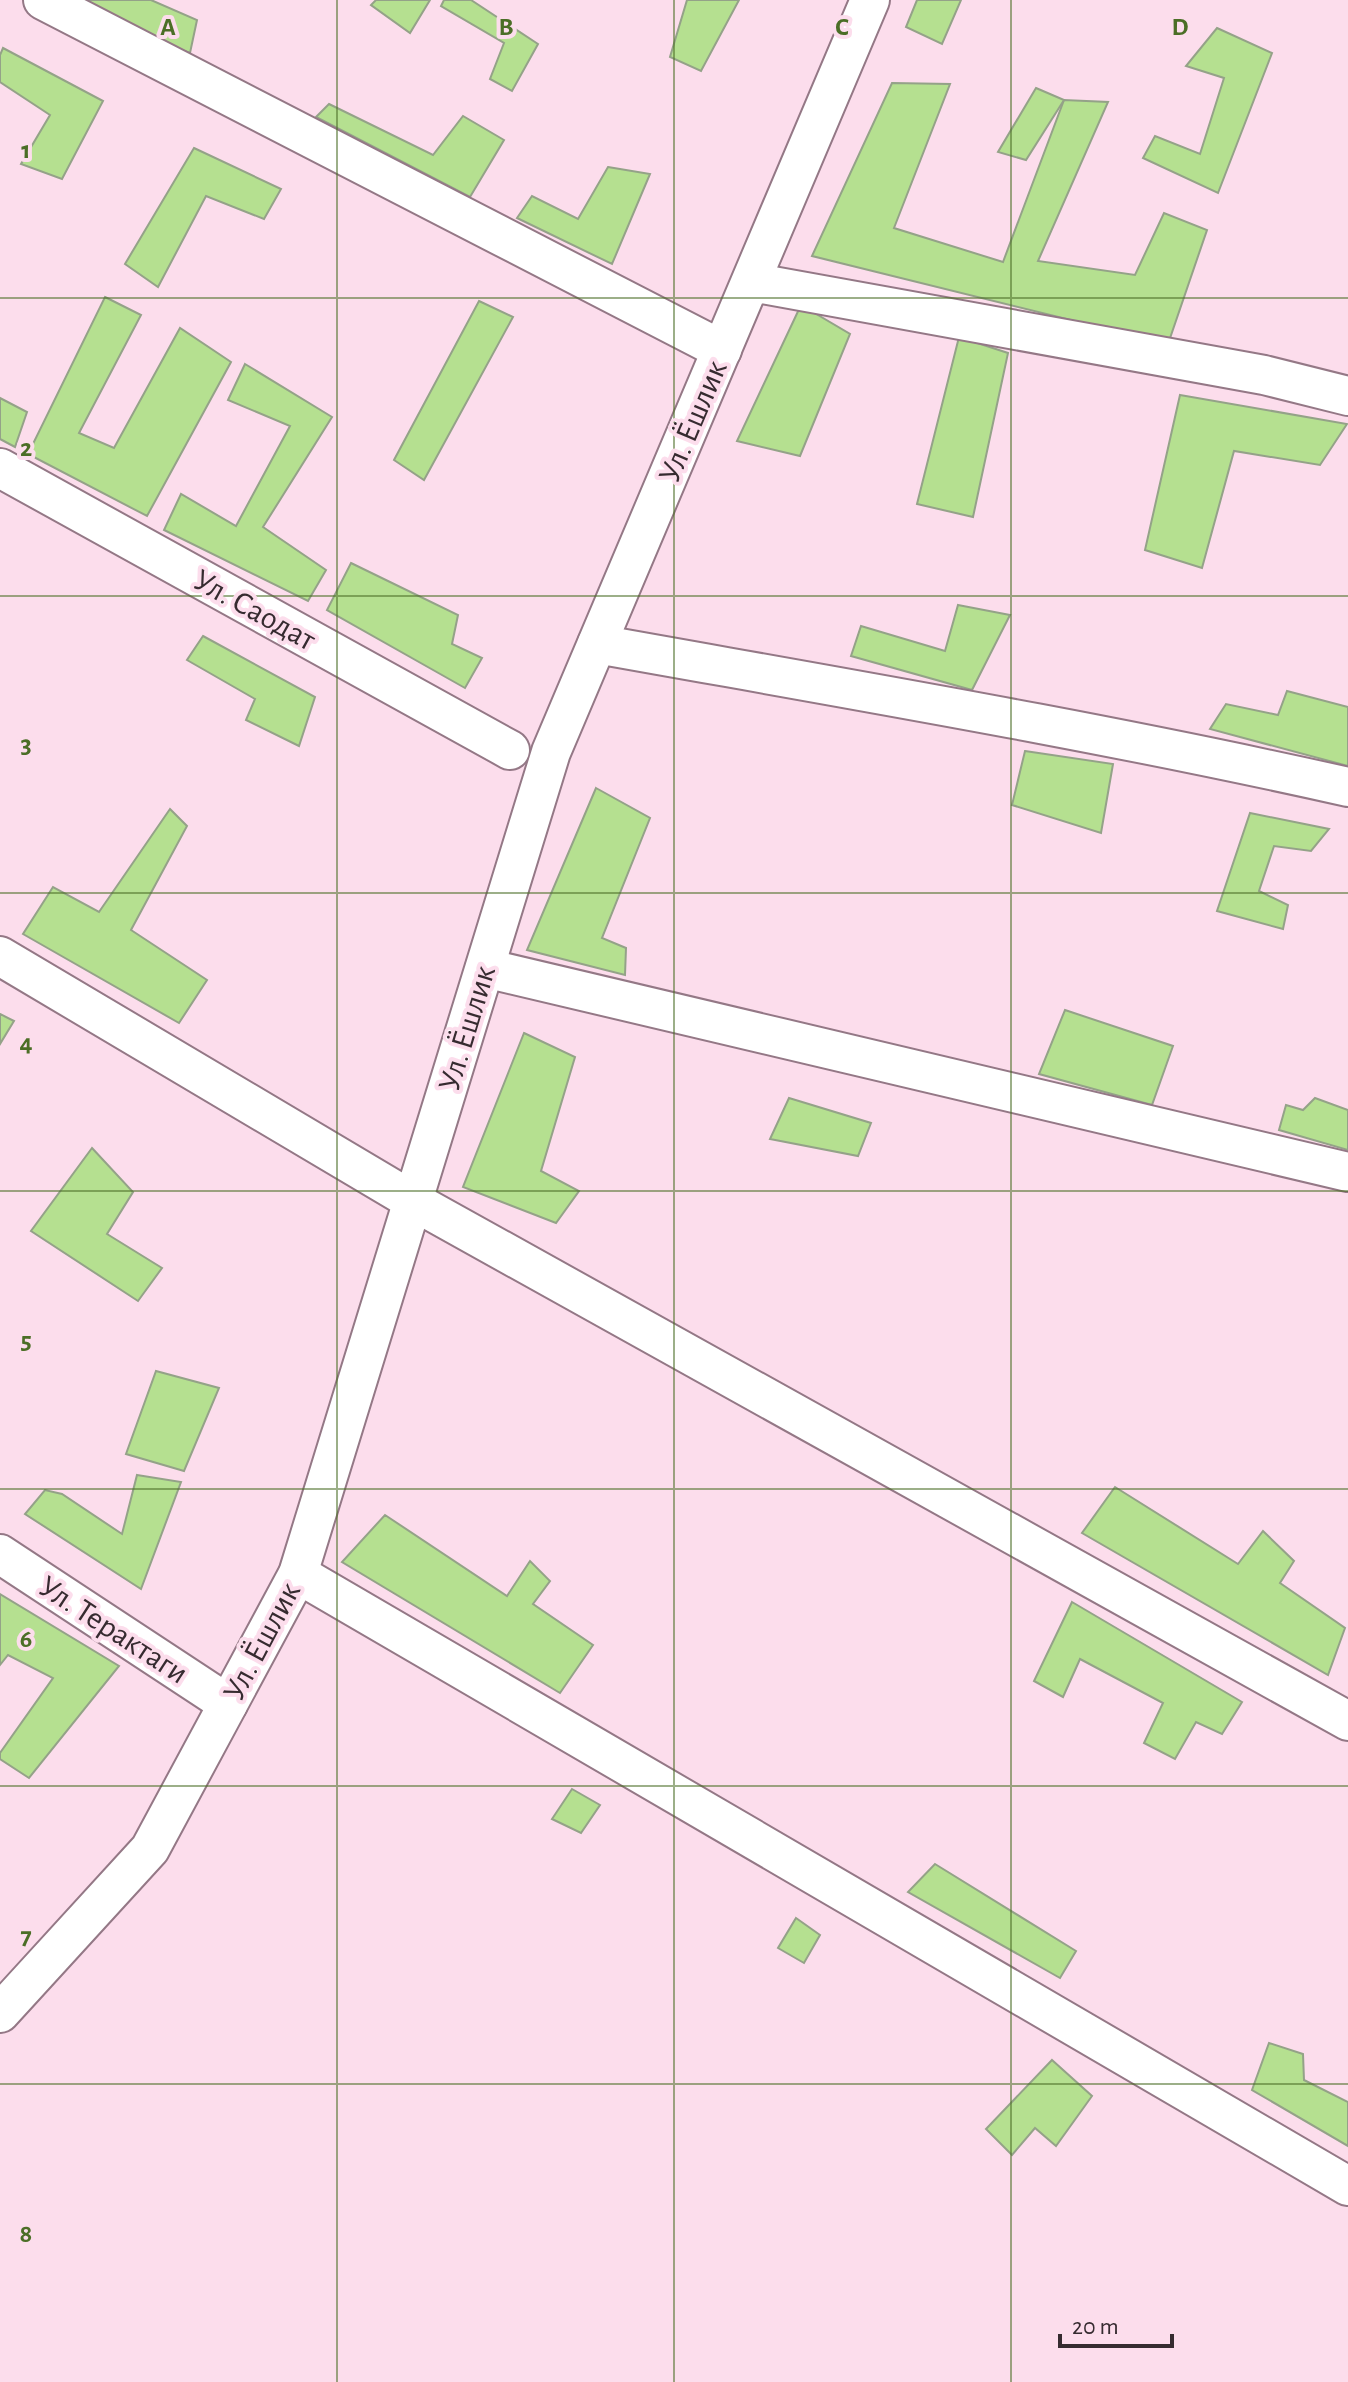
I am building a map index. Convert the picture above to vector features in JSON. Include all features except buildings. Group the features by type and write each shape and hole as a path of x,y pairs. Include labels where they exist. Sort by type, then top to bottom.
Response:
{"street":[{"path":"43,0 722,350"},
{"name":"Ул. Ёшлик","path":"0,2013 150,1849 298,1574 551,752 870,0"},
{"path":"751,282 1264,375 1348,396"},
{"name":"Ул. Саодат","path":"0,468 510,750"},
{"path":"597,644 1026,721 1219,758 1348,787"},
{"path":"0,956 413,1201 1348,1721"},
{"path":"485,968 1348,1172"},
{"name":"Ул. Терактаги","path":"0,1554 228,1704"},
{"path":"298,1574 1348,2186"}]}
